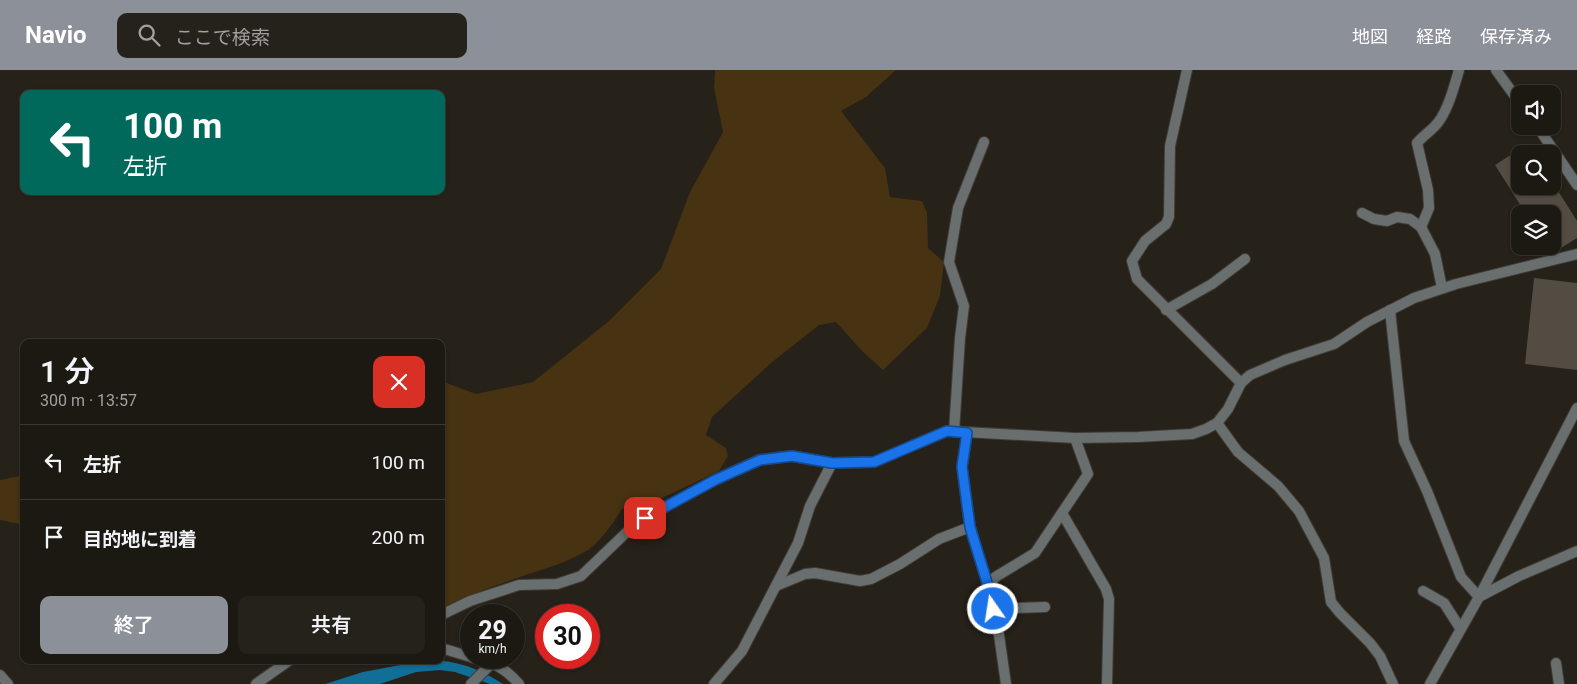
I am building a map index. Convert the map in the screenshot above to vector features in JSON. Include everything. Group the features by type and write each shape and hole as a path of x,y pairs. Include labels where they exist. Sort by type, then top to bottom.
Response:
{"street":[{"path":"1187,70 1170,146 1169,217 1166,224 1145,242 1132,261 1136,279 1240,383"},
{"path":"1421,227 1429,208 1428,190 1417,143 1423,135 1434,127 1443,115 1459,70"},
{"path":"1496,70 1511,91"},
{"path":"1542,135 1577,185"},
{"path":"954,432 964,306 949,262 958,208 984,142"},
{"path":"1362,213 1374,219 1387,221 1396,217 1410,219 1421,227 1435,254 1442,288"},
{"path":"445,613 470,601 519,585 557,584 581,576 630,529 645,518 715,480 760,460 792,456 832,463 874,462 947,431 1076,438 1192,434 1206,430 1217,423 1228,409 1240,383 1250,375 1285,360 1334,344 1367,322 1414,298 1442,288 1577,254"},
{"path":"1166,310 1212,284 1245,259"},
{"path":"1390,310 1404,441 1427,491 1461,577 1480,597"},
{"path":"1430,684 1460,628 1480,597 1577,408"},
{"path":"1217,423 1238,452 1278,486 1299,511 1324,558 1331,602 1375,649 1393,684"},
{"path":"967,433 962,467 970,527 988,584 1000,637 1006,684"},
{"path":"988,584 1035,553 1088,474 1076,438"},
{"path":"714,684 742,651 798,543 810,506 832,463"},
{"path":"1062,513 1106,590 1108,599 1107,684"},
{"path":"776,586 805,574 815,573 860,581 871,579 900,564 939,539 970,527"},
{"path":"1480,597 1519,576 1577,551"},
{"path":"1423,591 1444,603 1460,628"},
{"path":"993,609 1045,607"},
{"path":"445,649 460,654"},
{"path":"1556,663 1559,684"},
{"path":"256,684 283,664"},
{"path":"471,684 486,669"},
{"path":"504,669 519,684"},
{"path":"0,675 8,684"}],"shaded area":[{"path":"715,70 896,70 866,97 841,111 885,168 890,197 922,201 927,213 928,248 944,262 940,296 927,328 883,370 863,352 836,322 819,325 771,363 712,417 706,435 726,448 728,456 719,471 662,498 622,509 598,541 588,550 572,559 480,591 445,606 445,382 476,394 533,382 609,321 661,269 690,192 723,132 714,88"},
{"path":"20,476 20,524 0,520 0,480"}],"water":[{"path":"445,661 460,664 460,669 476,669 503,684 490,684 455,672 440,670 416,672 380,684 325,684 363,672 406,664 445,664"}],"building":[{"path":"1511,155 1511,190 1495,165"},
{"path":"1514,195 1561,195 1577,221 1577,238 1561,248 1561,205 1520,205"},
{"path":"1534,278 1577,283 1577,370 1525,364"}],"route":[{"path":"645,518 715,480 760,460 792,456 832,463 874,462 947,431 967,433 962,467 970,527 993,609"}]}
